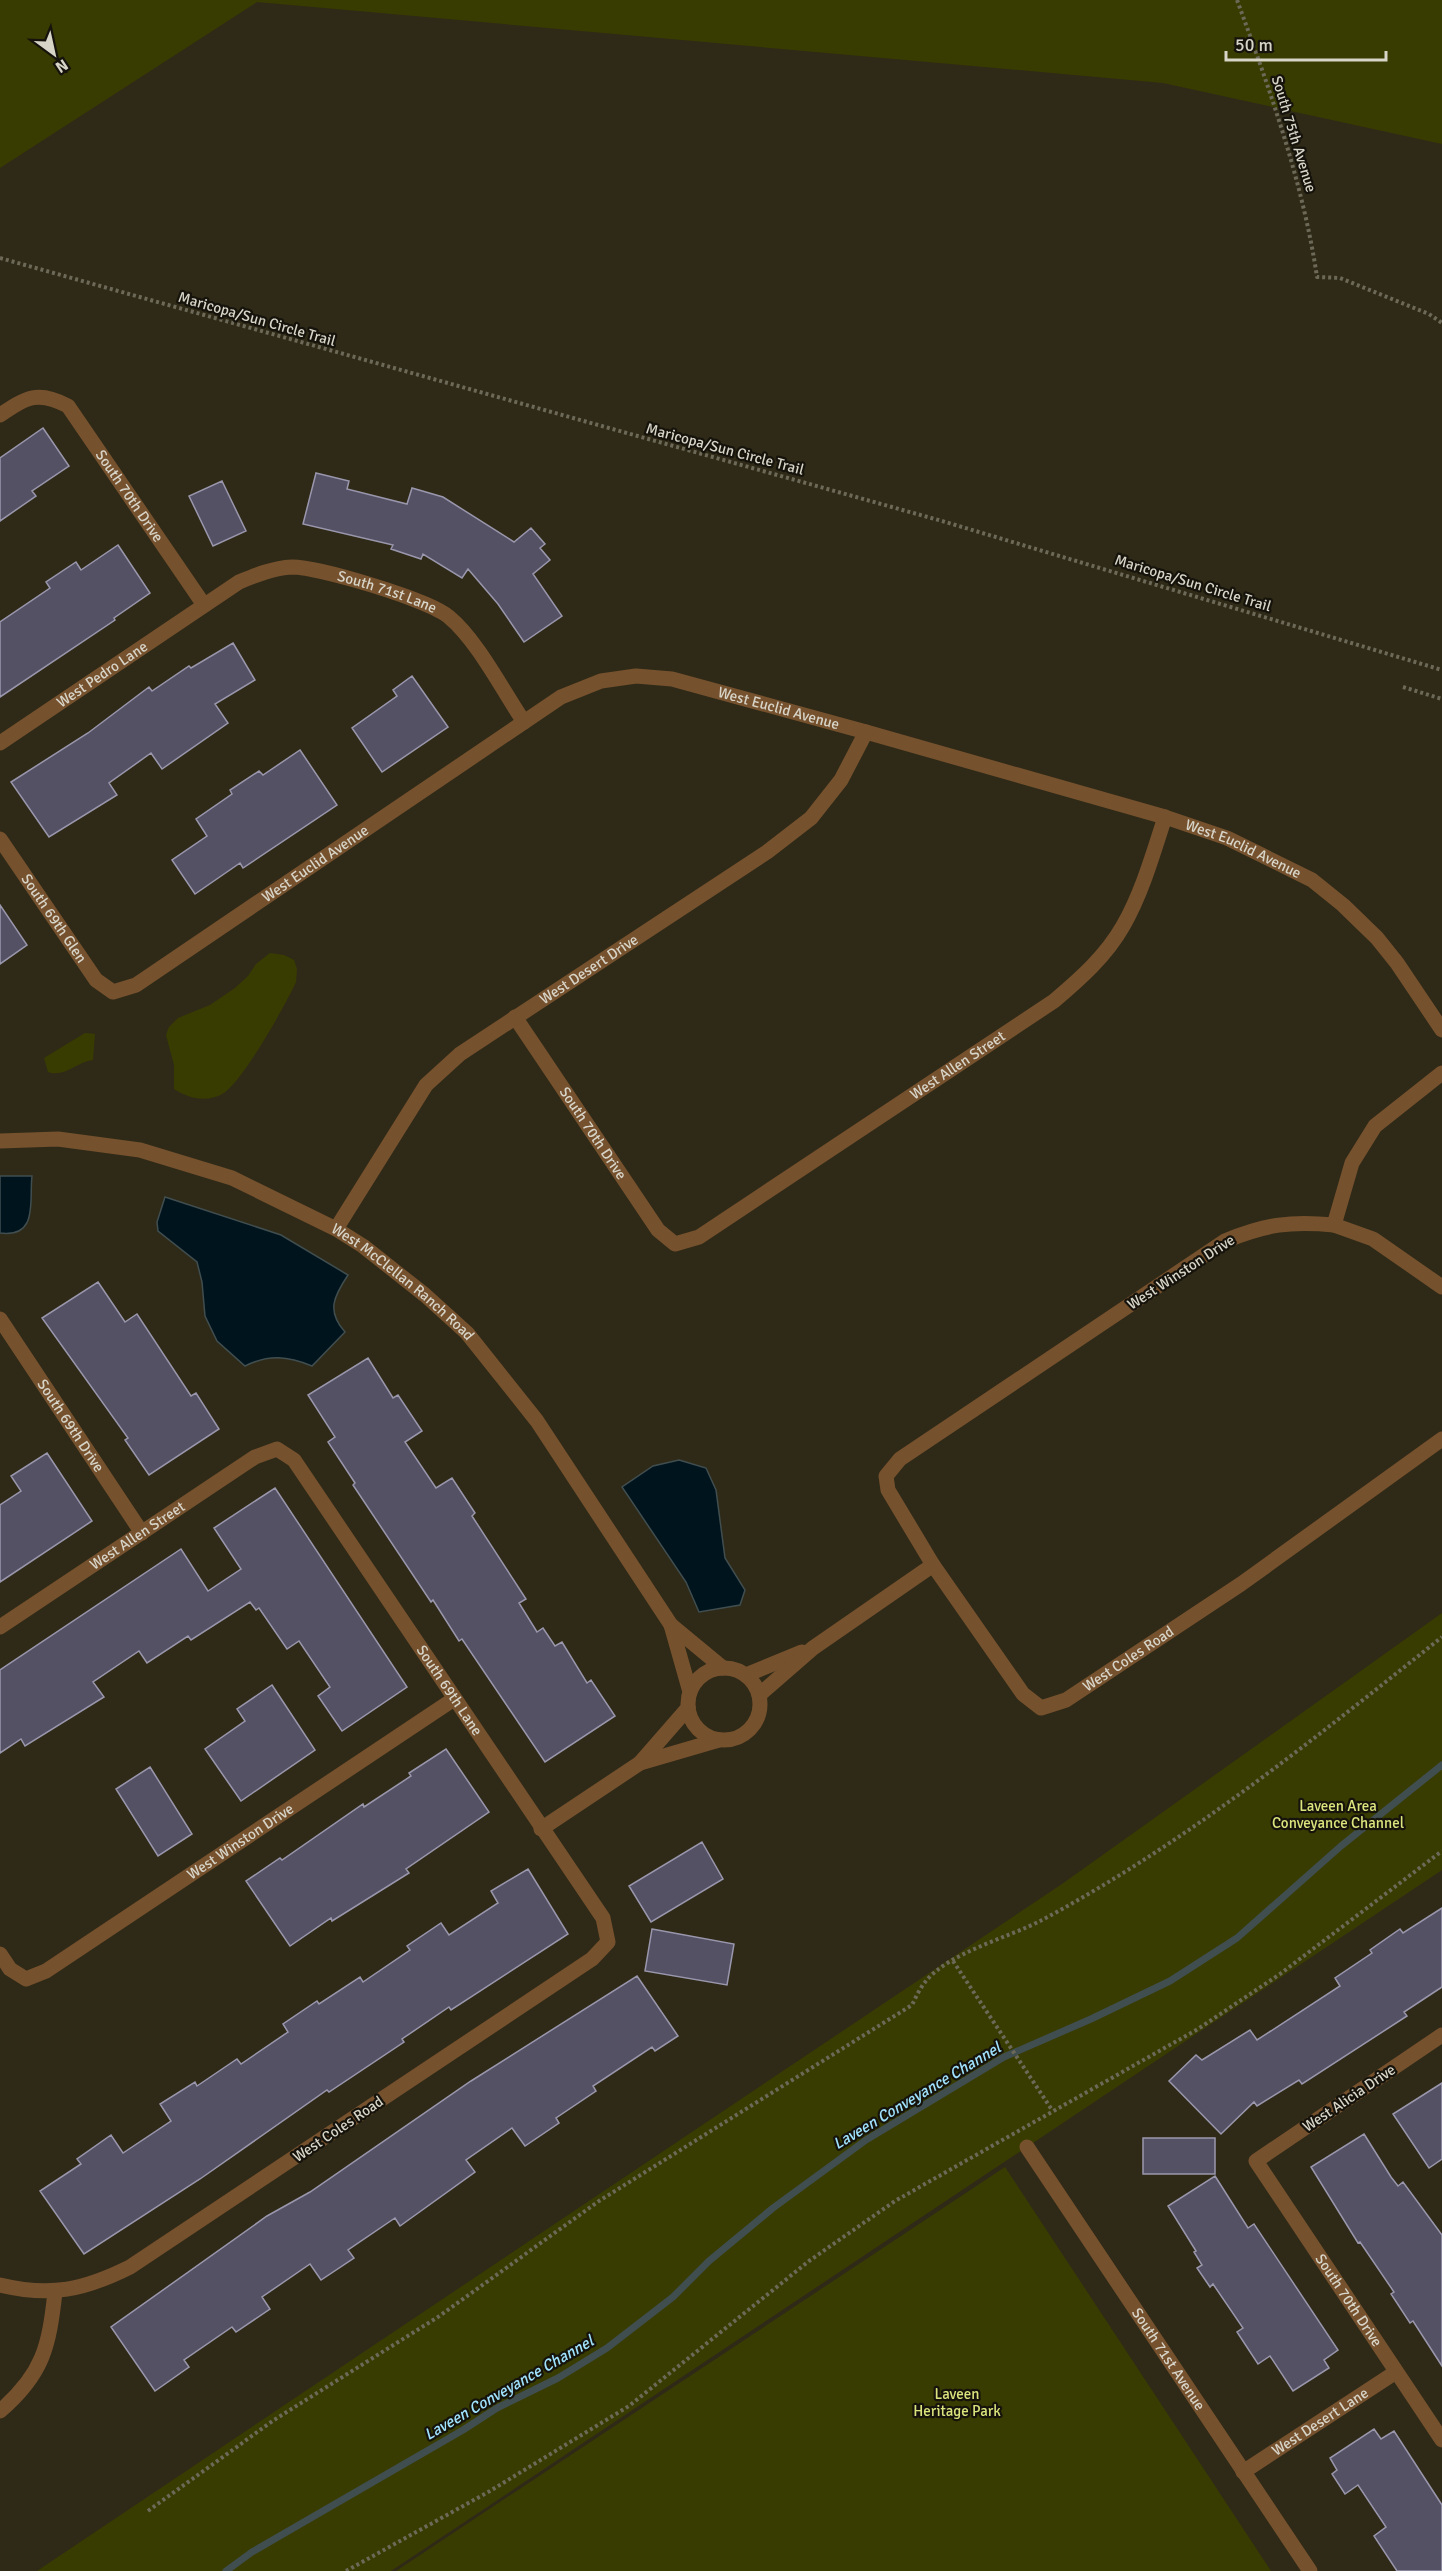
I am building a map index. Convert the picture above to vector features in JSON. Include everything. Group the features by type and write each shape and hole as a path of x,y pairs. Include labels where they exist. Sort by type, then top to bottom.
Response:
{"street":[{"name":"South 70th Drive","path":"0,415 24,399 48,395 68,406 204,605"},
{"name":"South 71st Lane","path":"204,605 239,582 256,575 293,567 325,573 424,602 448,616 464,633 524,722"},
{"name":"West Pedro Lane","path":"0,743 204,605"},
{"name":"West Euclid Avenue","path":"113,992 136,985 561,697 601,681 636,676 672,679 866,732 1227,838 1312,880 1343,905 1377,938 1442,1030"},
{"name":"West Desert Drive","path":"336,1228 426,1086 460,1054 767,852 811,818 841,780 866,732"},
{"name":"West Allen Street","path":"675,1244 699,1237 1054,1001 1089,971 1123,927 1143,882 1165,818"},
{"name":"South 69th Glen","path":"0,839 96,980 113,992"},
{"name":"South 70th Drive","path":"515,1017 658,1230 675,1244"},
{"path":"1334,1225 1352,1163 1375,1126 1442,1073"},
{"name":"West McClellan Ranch Road","path":"0,1141 58,1139 140,1150 232,1178 336,1228 363,1246 425,1295 467,1333 507,1380 537,1420 671,1625"},
{"name":"West Winston Drive","path":"886,1476 900,1459 1226,1241 1259,1227 1296,1222 1334,1225 1373,1239 1442,1287"},
{"name":"South 69th Drive","path":"0,1319 142,1533"},
{"name":"West Coles Road","path":"886,1476 888,1490 933,1565 1023,1694 1041,1708 1066,1700 1241,1584 1442,1439"},
{"name":"West Allen Street","path":"0,1627 255,1457 277,1449"},
{"name":"South 69th Lane","path":"277,1449 294,1460 603,1918 608,1942"},
{"path":"759,1695 813,1648 933,1565"},
{"path":"671,1625 723,1668 746,1675 813,1648"},
{"path":"671,1625 690,1692 688,1708 697,1729 718,1740"},
{"path":"690,1692 701,1676 723,1668"},
{"path":"640,1763 718,1740 742,1736 758,1718 759,1695 746,1675"},
{"name":"West Winston Drive","path":"0,1954 10,1968 26,1979 46,1971 454,1699"},
{"path":"541,1828 640,1763 688,1708"},
{"name":"West Coles Road","path":"0,2285 25,2291 55,2292 94,2284 130,2267 592,1959 608,1942"},
{"name":"West Alicia Drive","path":"1256,2160 1442,2035"},
{"name":"South 71st Avenue","path":"1027,2147 1310,2571"},
{"name":"South 70th Drive","path":"1256,2160 1442,2440"},
{"path":"0,2411 23,2391 42,2360 51,2330 55,2292"},
{"name":"West Desert Lane","path":"1243,2472 1396,2372"}],"path":[{"name":"South 75th Avenue","path":"1237,0 1259,59 1310,225 1317,277 1340,278 1429,314 1442,323"},
{"name":"Maricopa/Sun Circle Trail","path":"0,258 942,521 1442,670"},
{"path":"1402,687 1442,699"},
{"path":"148,2511 274,2420 438,2316 599,2201 912,2005 926,1980 953,1961 1041,1921 1167,1847 1345,1714 1442,1637"},
{"path":"346,2571 490,2491 629,2406 809,2261 895,2201 1198,2029 1280,1974 1442,1851"},
{"path":"953,1961 1052,2110"}],"green space":[{"path":"0,0 1442,0 1442,144 1163,83 257,2 0,168"},
{"path":"270,953 284,955 294,960 297,969 296,982 273,1025 240,1076 230,1088 216,1097 197,1098 174,1089 174,1065 166,1035 169,1027 178,1018 210,1005 235,988 248,976 256,964"},
{"path":"85,1033 95,1034 93,1060 60,1073 48,1072 44,1058"},
{"name":"Laveen Area Conveyance Channel","path":"1442,1613 1442,1870 391,2571 37,2571 1062,1884"},
{"name":"Laveen Heritage Park","path":"1005,2167 1271,2571 396,2571"}],"water":[{"path":"0,1176 32,1176 29,1215 21,1230 12,1233 0,1233"},
{"path":"165,1197 281,1235 348,1275 334,1304 335,1317 345,1332 312,1366 287,1358 270,1358 245,1366 217,1341 205,1316 202,1282 197,1262 158,1231 157,1222"},
{"path":"679,1460 706,1468 716,1490 725,1558 745,1590 740,1605 699,1612 686,1582 622,1487 653,1466"}],"building":[{"path":"43,428 69,466 32,491 36,496 0,521 0,458"},
{"path":"316,473 349,481 347,489 407,504 412,488 443,497 514,542 531,528 545,544 540,548 550,560 533,574 562,616 524,642 498,604 468,569 462,578 423,554 421,559 391,549 393,545 303,524"},
{"path":"222,481 246,531 213,546 189,496"},
{"path":"118,545 150,593 114,618 115,620 0,697 0,622 50,588 46,582 76,562 81,570"},
{"path":"233,643 255,680 215,704 228,723 162,769 151,753 109,783 117,795 49,837 11,782 88,733 149,687 152,691 189,666 191,668"},
{"path":"412,676 448,727 382,772 352,728 397,696 393,690"},
{"path":"300,750 337,805 243,868 240,863 195,894 172,860 207,836 196,819 232,794 230,790 259,771 263,775"},
{"path":"0,905 27,945 0,964"},
{"path":"98,1282 125,1322 137,1314 191,1396 196,1393 219,1429 149,1475 125,1440 128,1438 42,1318"},
{"path":"368,1358 393,1398 398,1395 422,1431 405,1442 436,1488 452,1478 475,1513 472,1516 526,1599 519,1603 537,1632 543,1628 555,1646 562,1642 587,1683 591,1680 615,1716 545,1762 462,1639 459,1641 433,1600 431,1602 353,1485 355,1483 328,1442 335,1437 308,1395"},
{"path":"47,1453 92,1521 0,1582 0,1505 21,1491 11,1476"},
{"path":"275,1488 407,1687 342,1731 318,1696 330,1687 299,1641 287,1649 259,1608 256,1610 250,1602 191,1640 188,1636 147,1663 139,1651 93,1682 104,1697 25,1746 21,1739 0,1753 0,1670 181,1549 208,1591 241,1569 214,1528"},
{"path":"272,1685 315,1750 241,1801 205,1749 245,1721 237,1709"},
{"path":"446,1749 489,1812 406,1869 409,1873 332,1921 331,1918 290,1946 246,1881 280,1858 282,1860 363,1804 364,1807 411,1776 409,1773"},
{"path":"150,1767 192,1834 158,1856 116,1789"},
{"path":"702,1842 723,1879 651,1922 629,1886"},
{"path":"528,1869 568,1934 451,2010 449,2007 402,2039 404,2042 329,2092 327,2090 200,2179 84,2254 40,2191 81,2164 77,2159 111,2135 123,2153 171,2121 160,2104 195,2082 197,2086 237,2059 241,2064 288,2032 283,2024 317,2001 319,2004 360,1977 363,1982 410,1950 407,1946 441,1923 449,1935 498,1903 491,1891"},
{"path":"1442,1908 1442,1987 1404,2012 1407,2016 1302,2084 1299,2080 1257,2106 1254,2102 1221,2134 1169,2081 1196,2055 1202,2060 1250,2030 1257,2040 1340,1986 1335,1978 1372,1953 1370,1950 1400,1929 1403,1933"},
{"path":"652,1929 734,1944 727,1985 645,1971"},
{"path":"637,1976 678,2036 655,2051 652,2047 593,2086 596,2091 556,2118 559,2123 525,2146 512,2128 466,2160 475,2172 400,2226 395,2218 348,2250 354,2258 321,2280 310,2264 262,2297 270,2309 236,2332 232,2327 184,2360 189,2367 155,2391 111,2327 267,2216 310,2192 471,2081"},
{"path":"1442,2083 1442,2159 1429,2168 1393,2114"},
{"path":"1364,2134 1391,2177 1398,2186 1403,2182 1442,2235 1442,2366 1413,2321 1410,2323 1391,2294 1394,2292 1360,2242 1358,2243 1311,2167"},
{"path":"1143,2138 1215,2138 1215,2174 1143,2174"},
{"path":"1215,2176 1248,2228 1254,2224 1338,2350 1324,2360 1329,2368 1293,2391 1270,2356 1258,2364 1237,2332 1243,2328 1213,2284 1210,2287 1197,2268 1202,2265 1194,2252 1196,2251 1168,2206"},
{"path":"1374,2429 1381,2439 1394,2431 1442,2505 1442,2571 1397,2571 1374,2536 1386,2527 1358,2485 1345,2494 1332,2474 1337,2470 1330,2458"}],"waterway":[{"name":"Laveen Conveyance Channel","path":"226,2571 252,2552 497,2408 558,2378 607,2348 673,2297 709,2261 773,2208 866,2140 1004,2057 1170,1981 1237,1938 1341,1846 1442,1765"}]}
